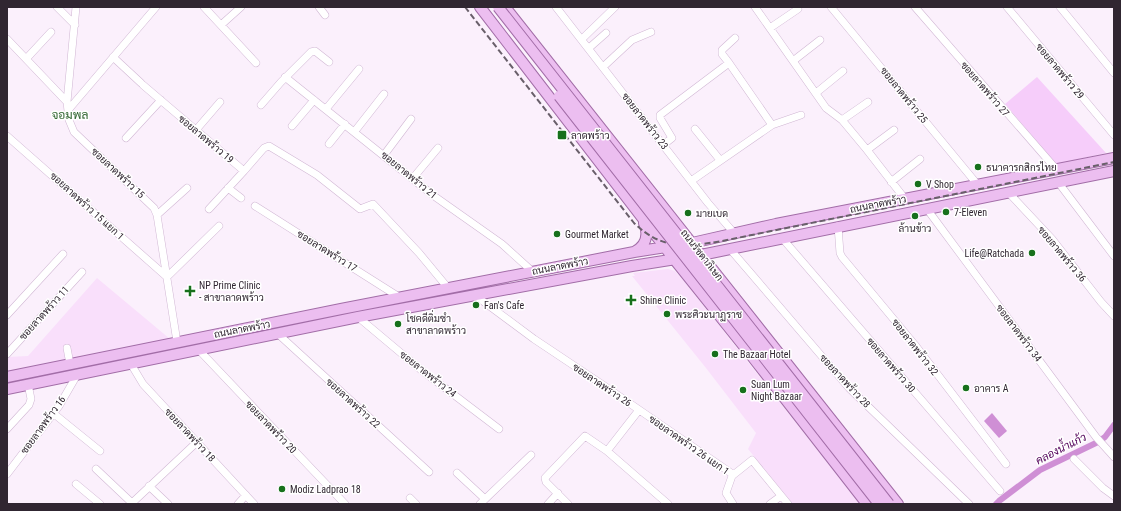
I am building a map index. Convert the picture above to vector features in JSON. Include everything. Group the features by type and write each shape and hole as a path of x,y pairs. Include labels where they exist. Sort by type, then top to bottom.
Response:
{"main road":[{"path":"480,7 674,259 751,354 867,504"},
{"name":"ถนนรัชดาภิเษก","path":"489,7 879,504"},
{"name":"ถนนรัชดาภิเษก","path":"498,7 889,504"},
{"name":"ถนนรัชดาภิเษก","path":"505,7 898,504"},
{"path":"559,109 566,112 573,106 575,103 574,94"},
{"path":"589,147 594,151 599,152 607,147 608,136"},
{"name":"ถนนลาดพร้าว","path":"7,377 399,297 634,252 692,243 734,233 977,184 1114,158"},
{"name":"ถนนลาดพร้าว","path":"7,389 358,317 701,255 838,226 1114,172"},
{"path":"634,252 643,245 646,239 646,228 641,216"},
{"path":"196,338 198,350"},
{"path":"751,354 751,347 758,340 768,340"},
{"path":"177,342 178,353"},
{"path":"789,404 789,396 795,388 799,387 807,390"}],"street":[{"path":"57,7 75,25"},
{"name":"ซอยลาดพร้าว 15","path":"76,7 68,106 69,120 74,132 153,206 157,215 177,342"},
{"path":"7,39 68,106 156,7"},
{"path":"204,7 256,63"},
{"path":"221,25 240,7"},
{"path":"319,7 325,15"},
{"name":"ซอยลาดพร้าว 23","path":"556,7 691,181 734,233"},
{"path":"582,39 615,7"},
{"path":"755,7 826,108 842,120 905,199"},
{"name":"ซอยลาดพร้าว 25","path":"831,7 977,184"},
{"name":"ซอยลาดพร้าว 27","path":"915,7 1056,170"},
{"name":"ซอยลาดพร้าว 29","path":"1007,7 1114,135"},
{"path":"1060,7 1114,73"},
{"path":"770,28 798,9"},
{"path":"26,59 51,32"},
{"path":"603,67 632,40 651,32"},
{"path":"589,48 606,33"},
{"path":"735,38 722,50 722,52 772,125"},
{"path":"793,61 820,40"},
{"path":"261,105 285,77 313,51 330,62"},
{"name":"ซอยลาดพร้าว 19","path":"113,57 160,100 244,170 264,148 269,146 317,175 360,209 373,204 419,253 448,288"},
{"path":"664,145 672,138 660,118 660,115 729,63"},
{"path":"326,109 359,69"},
{"path":"816,93 843,71"},
{"name":"ซอยลาดพร้าว 21","path":"285,77 355,131 434,196 502,244 533,272"},
{"path":"355,131 384,94"},
{"path":"126,138 160,100"},
{"path":"292,126 314,100"},
{"path":"196,130 220,102"},
{"path":"842,120 868,102"},
{"path":"691,181 772,125 801,115"},
{"path":"384,155 411,119"},
{"path":"329,144 345,124"},
{"path":"695,128 720,160"},
{"path":"867,150 894,130"},
{"name":"ซอยลาดพร้าว 15 แยก 1","path":"7,136 167,277"},
{"path":"413,178 438,148"},
{"path":"891,182 920,158"},
{"path":"208,209 244,170"},
{"path":"1058,182 1114,256"},
{"path":"157,215 187,188"},
{"path":"228,188 241,198"},
{"name":"ซอยลาดพร้าว 36","path":"1008,192 1052,239 1101,302 1114,316"},
{"name":"ซอยลาดพร้าว 17","path":"255,206 399,297"},
{"name":"ซอยลาดพร้าว 34","path":"926,209 1096,437 1114,457"},
{"path":"167,277 219,226"},
{"name":"ซอยลาดพร้าว 32","path":"838,226 840,253 842,257 915,345 1006,464"},
{"name":"ซอยลาดพร้าว 30","path":"782,238 1000,491"},
{"name":"ซอยลาดพร้าว 28","path":"730,249 849,388 969,504"},
{"path":"7,315 63,254"},
{"name":"ซอยลาดพร้าว 11","path":"7,354 82,272"},
{"name":"ซอยลาดพร้าว 26","path":"476,296 534,339 639,410 607,451"},
{"name":"ซอยลาดพร้าว 24","path":"358,317 420,369 499,429"},
{"name":"ซอยลาดพร้าว 22","path":"277,333 429,472"},
{"path":"67,348 70,364"},
{"name":"ซอยลาดพร้าว 20","path":"198,350 345,504"},
{"name":"ซอยลาดพร้าว 18","path":"131,364 143,384 254,504"},
{"name":"ซอยลาดพร้าว 16","path":"7,474 53,414 77,375"},
{"path":"7,429 29,405 31,399 28,384"},
{"name":"ซอยลาดพร้าว 26 แยก 1","path":"639,410 731,473 732,476 726,493 734,504"},
{"path":"53,414 100,452"},
{"path":"568,504 546,482 545,478 586,436 607,451 668,504"},
{"path":"96,469 131,503 197,442"},
{"path":"457,472 483,502 531,455"},
{"path":"1074,459 1106,491 1114,496"},
{"path":"732,476 752,460 788,504"},
{"path":"76,484 100,504"},
{"path":"149,486 168,504"},
{"path":"548,504 558,493"},
{"path":"238,504 246,495"},
{"path":"770,504 781,496"},
{"path":"410,498 416,504"}],"shaded area":[{"path":"1037,77 1106,153 1056,164 1005,104"},
{"name":"Suan Lum Night Bazaar","path":"668,269 675,271 684,281 860,504 793,504 748,449 756,433 632,276 635,276 633,273"},
{"path":"97,278 170,339 7,372 7,357 28,356"},
{"path":"992,413 1007,431 999,438 984,421"}],"waterway":[{"name":"คลองน้ำแก้ว","path":"996,504 1040,470 1098,442 1105,437 1114,425"}],"railway":[{"path":"465,7 634,223 644,232 665,242 697,245 722,241 1114,162"}],"place":[{"name":"ลาดพร้าว","path":"562,135"},
{"name":"ธนาคารกสิกรไทย","path":"978,167"},
{"name":"V Shop","path":"918,184"},
{"name":"7-Eleven","path":"946,212"},
{"name":"มายเบด","path":"688,213"},
{"name":"ล้านข้าว","path":"915,216"},
{"name":"Gourmet Market","path":"557,234"},
{"name":"Life@Ratchada","path":"1032,253"},
{"name":"NP Prime Clinic - สาขาลาดพร้าว","path":"190,291"},
{"name":"Shine Clinic","path":"631,300"},
{"name":"Fan's Cafe","path":"476,305"},
{"name":"พระศิวะนาฏราช","path":"667,314"},
{"name":"โชคดีติ่มซำ สาขาลาดพร้าว","path":"398,324"},
{"name":"The Bazaar Hotel","path":"715,354"},
{"name":"อาคาร A","path":"966,388"},
{"name":"Suan Lum Night Bazaar","path":"743,390"},
{"name":"Modiz Ladprao 18","path":"282,489"}],"district":[{"name":"จอมพล","path":"70,115"}]}
